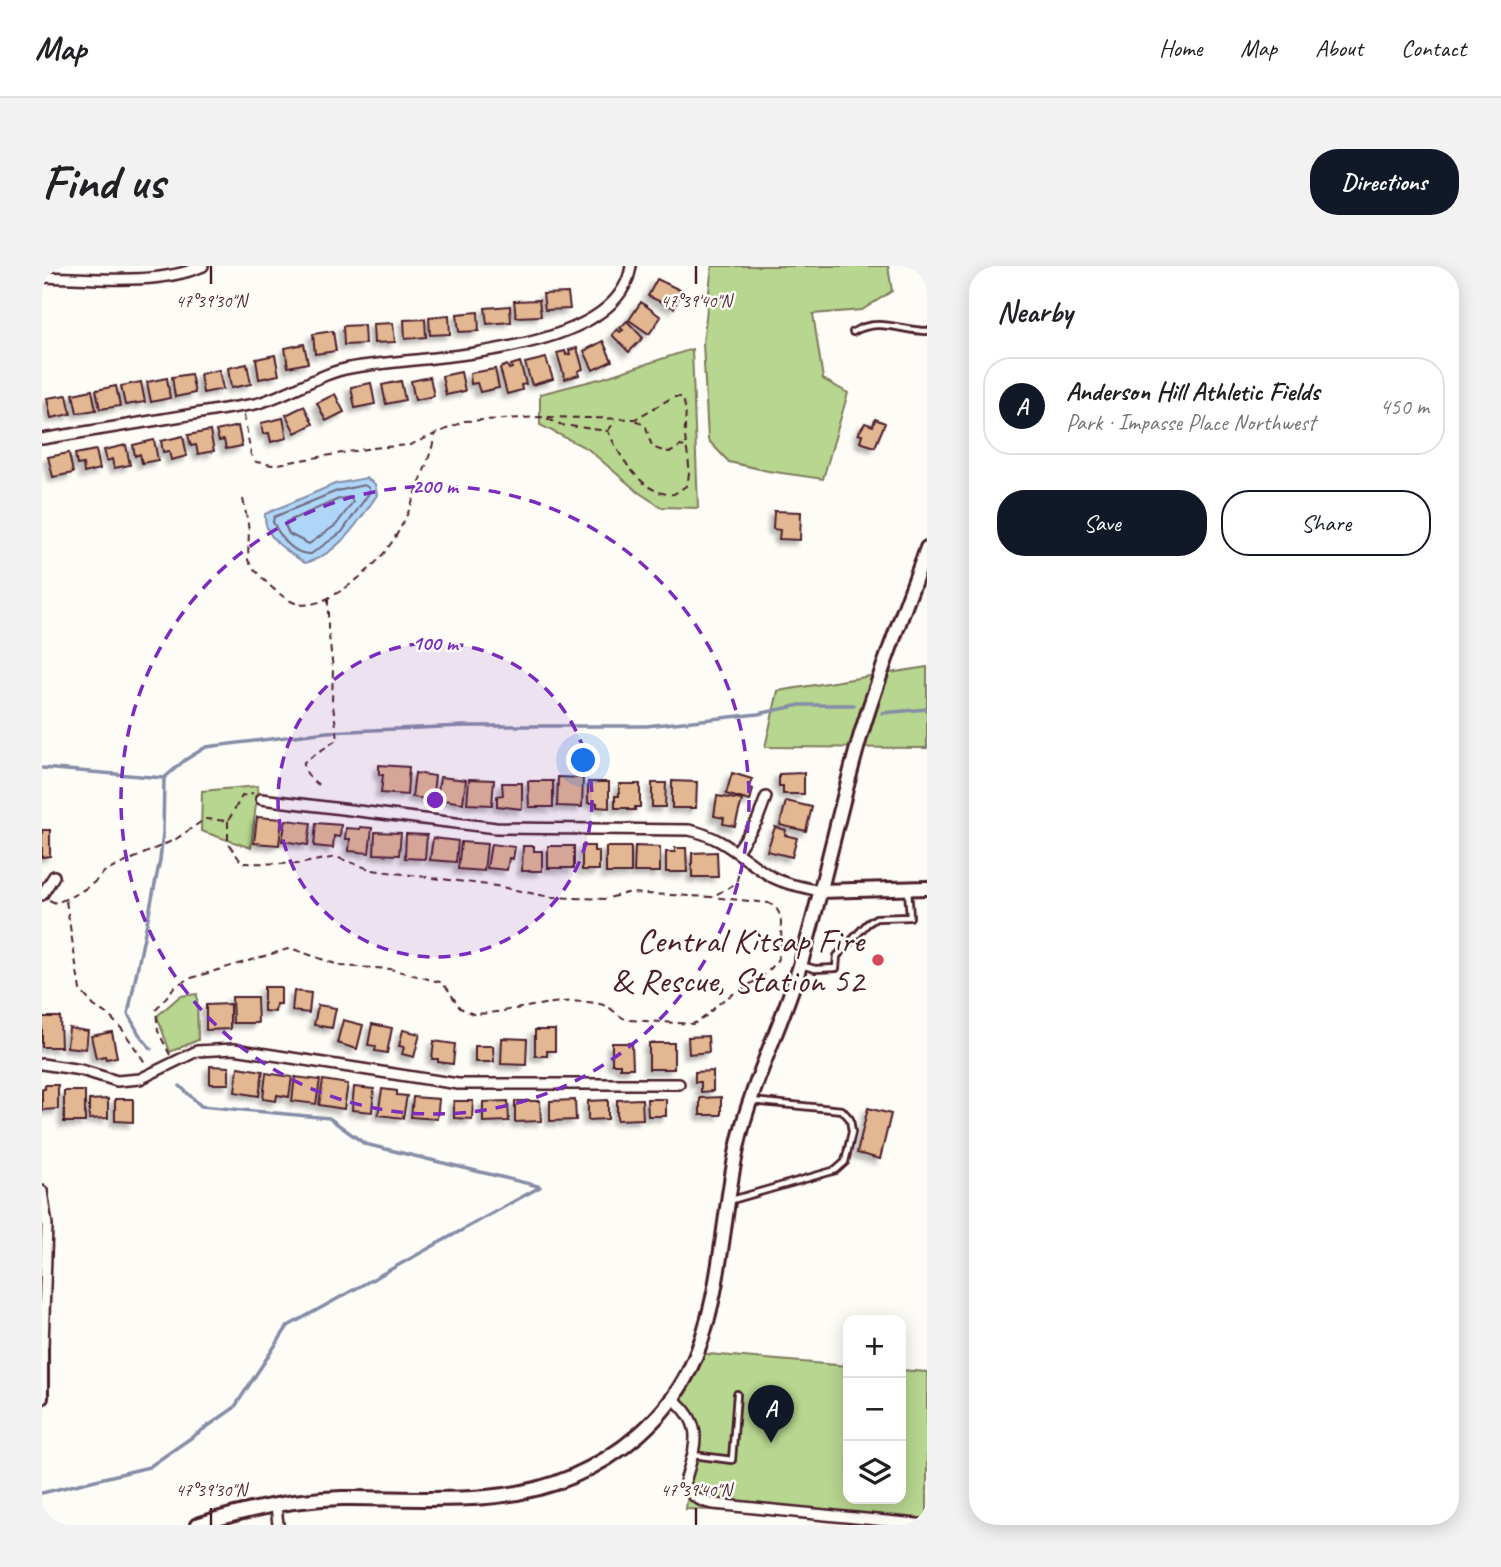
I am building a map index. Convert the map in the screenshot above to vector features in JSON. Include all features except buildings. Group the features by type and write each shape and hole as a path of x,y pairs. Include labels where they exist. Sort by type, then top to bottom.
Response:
{"main road":[{"path":"197,1525 276,1505 340,1498 500,1495 550,1486 583,1472 614,1454 651,1424 672,1398 690,1368 706,1326 739,1138 800,965 870,704 927,548"},
{"path":"820,891 927,888"}],"street":[{"path":"42,277 173,276 204,266"},
{"path":"42,439 279,398 348,368 490,350 551,337 580,327 606,310 624,289 631,266"},
{"path":"737,851 757,821 766,797"},
{"path":"261,799 496,828 689,830 709,834 737,851 769,876 820,891"},
{"path":"42,895 54,876"},
{"path":"42,1064 81,1070 117,1081 140,1079 197,1051 234,1049 458,1084 679,1084"},
{"path":"42,1191 47,1225 42,1398"},
{"path":"672,1398 692,1418 695,1431 691,1468 685,1482 690,1492 707,1503 927,1525"},
{"path":"276,1505 278,1525"}],"lane":[{"path":"853,332 863,326 884,323 927,331"},
{"path":"800,965 815,969 836,968 837,956 867,924 876,918 910,917 908,889"},
{"path":"728,1202 836,1170 845,1162 852,1132 850,1119 842,1110 751,1101"},
{"path":"692,1455 732,1460 737,1394"}],"path":[{"path":"243,406 251,455 256,462 272,465 372,447 410,445 464,421 543,417 635,419 673,397 681,397 686,407 690,471 686,486 680,492 663,494 646,484 626,463 608,431"},
{"path":"543,417 562,425 608,431"},
{"path":"635,419 646,427 649,443 654,448 671,452 680,446 687,447"},
{"path":"608,431 615,420"},
{"path":"243,499 248,529 248,560 252,567 295,603 310,604 328,598 348,586 393,544 414,500 436,434"},
{"path":"319,785 309,777 303,766 304,762 338,739 332,700 333,669 328,628 328,598"},
{"path":"173,1063 158,1031 155,1016 158,1005 175,986 188,979 288,949 308,953 341,966 390,969 440,982 460,1008 473,1014 593,1002 612,1008 628,1020 692,1024 701,1021 715,1006 768,971 780,953 781,919 774,906 768,903 627,893 605,899 550,897 496,886 372,870 335,857 299,864 242,863 228,843 229,821 242,796 256,793 261,799"},
{"path":"42,895 56,903 97,881 104,872 176,839 205,818 229,821"},
{"path":"712,897 733,885 740,868"},
{"path":"66,899 80,990 122,1029 152,1074"}],"green space":[{"path":"712,266 888,266 892,291 862,310 813,314 823,379 848,393 823,479 729,462 708,440 703,343"},
{"path":"692,349 698,508 661,507 638,492 588,449 540,425 540,394 603,378"},
{"path":"927,667 927,748 765,747 778,691"},
{"path":"258,786 251,848 201,831 202,791"},
{"path":"197,994 198,1040 170,1052 157,1016 180,996"},
{"path":"697,1353 843,1366 843,1504 906,1504 906,1370 927,1372 927,1519 686,1509 695,1431 672,1398"}],"water":[{"path":"366,478 375,484 377,495 347,535 328,553 305,563 272,537 265,523 265,514 335,484"}],"waterway":[{"path":"42,768 164,778 206,747 327,732 464,726 646,726 758,714 800,705 854,705"},
{"path":"882,713 927,709"},
{"path":"151,1049 128,1014 160,860 164,778"},
{"path":"180,1086 201,1106 329,1118 365,1144 538,1186"},
{"path":"42,1493 149,1467 234,1408 288,1326 540,1187"}],"place":[{"name":"Central Kitsap Fire & Rescue, Station 52","path":"878,960"},
{"name":"Anderson Hill Athletic Fields","path":"771,1443"}]}
